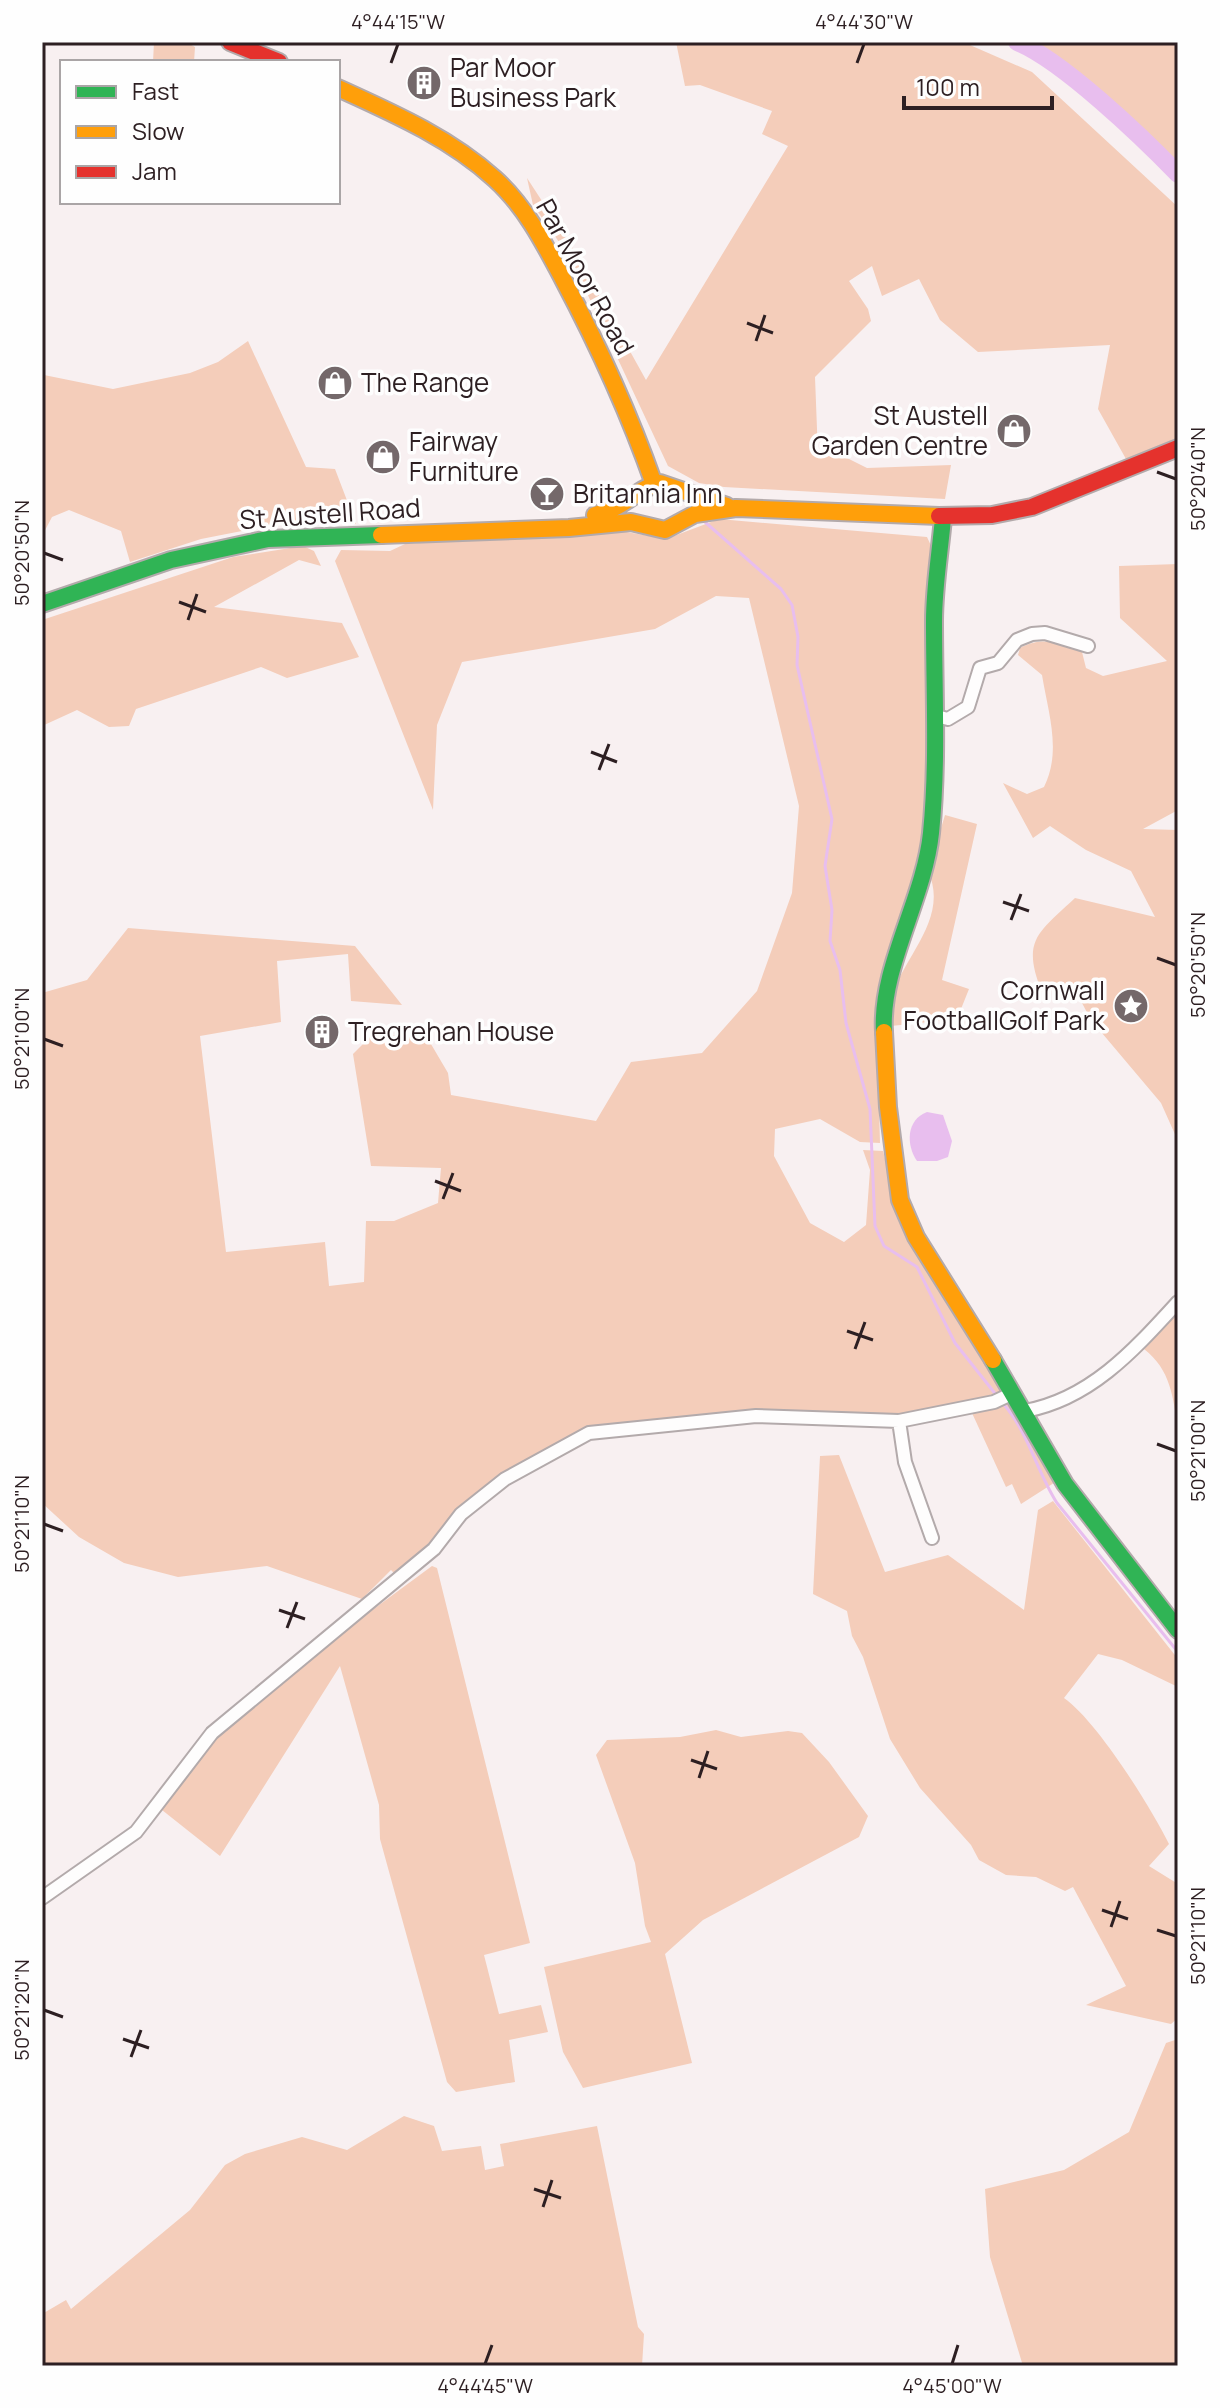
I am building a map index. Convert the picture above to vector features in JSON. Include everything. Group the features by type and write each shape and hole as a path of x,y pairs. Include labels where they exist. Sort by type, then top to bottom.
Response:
{"main road":[{"path":"230,42 274,60"},
{"name":"Par Moor Road","path":"340,89 423,128 461,151 496,179 519,206 539,234 604,357 636,430 647,489"},
{"path":"535,528 631,522 665,530 695,514 736,508 943,518 992,515 1032,507 1178,448"},
{"path":"535,528 617,510 647,489 671,485 679,491 736,508"},
{"path":"647,489 637,512 649,527"},
{"path":"679,491 685,507 680,521"},
{"path":"943,518 934,617 936,716 931,836 909,924 882,1005 888,1107 900,1200 1003,1398 1025,1411 1065,1484 1178,1630"},
{"name":"St Austell Road","path":"42,604 171,560 268,539 535,528"}],"street":[{"path":"936,716 948,719 968,707 980,668 998,663 1023,637 1045,633 1088,646"},
{"path":"1025,1411 1059,1404 1128,1358 1178,1302"},
{"path":"42,1898 136,1832 212,1733 434,1549 461,1514 505,1479 589,1433 756,1416 899,1421 1003,1398"},
{"path":"899,1421 905,1462 932,1538"}],"shaded area":[{"path":"154,42 186,42 195,47 194,60 153,60"},
{"path":"676,42 963,42 1032,72 1178,207 1178,438 1126,459 1098,409 1110,345 978,352 940,320 919,279 882,296 872,266 849,281 868,309 871,321 815,377 818,455 847,458 867,468 951,465 945,499 724,487 699,483 668,466 571,259 533,205 527,178 572,247 646,380 788,146 762,134 772,111 700,85 685,86"},
{"path":"1017,42 1178,42 1178,174 1124,121 1078,82"},
{"path":"248,341 306,467 335,469 356,524 287,522 201,539 130,562 121,531 69,510 52,517 42,536 44,375 113,389 190,373 218,362"},
{"path":"719,519 927,537 933,550 931,836 882,1005 888,1107 879,1108 880,1143 860,1142 820,1119 775,1129 774,1156 810,1223 844,1242 866,1225 870,1170 863,1150 883,1151 896,1201 1002,1393 903,1414 756,1416 589,1433 488,1484 466,1501 439,1537 394,1573 391,1570 362,1599 267,1566 178,1577 124,1563 79,1537 42,1503 42,993 87,980 128,928 355,946 402,1005 351,1001 348,954 277,961 281,1022 200,1036 226,1252 325,1242 329,1286 364,1282 366,1221 394,1221 438,1203 441,1168 371,1166 353,1054 374,1033 428,1039 448,1073 451,1095 596,1121 631,1062 702,1053 757,991 792,893 799,806 749,598 716,596 655,629 462,662 437,725 433,810 335,561 341,550 390,551 405,544 615,530 666,539"},
{"path":"303,546 314,551 321,566 299,560 214,607 342,623 359,657 287,678 261,667 136,709 129,726 109,727 77,710 42,726 42,620 233,557"},
{"path":"1178,564 1178,810 1143,829 1178,830 1178,1141 1161,1103 1091,1020 1073,986 1042,992 1033,960 1033,949 1043,929 1075,898 1155,917 1131,871 1086,850 1050,826 1033,838 1003,783 1027,794 1044,787 1052,760 1052,731 1042,675 1018,655 1020,648 1036,642 1065,646 1082,652 1086,668 1103,676 1167,661 1120,618 1119,566"},
{"path":"945,815 977,824 942,980 969,989 957,1019 891,1026 890,1001 896,984 929,921 933,889 928,871"},
{"path":"927,1112 943,1115 952,1141 948,1157 937,1161 917,1161 911,1148 910,1134 915,1121"},
{"path":"1178,1312 1178,1429 1165,1375 1144,1349"},
{"path":"1012,1403 1057,1481 1021,1504 1012,1484 1006,1487 972,1413"},
{"path":"839,1455 885,1572 948,1555 1024,1610 1038,1510 1053,1501 1178,1659 1178,1687 1122,1660 1098,1654 1064,1698 1107,1744 1169,1844 1149,1866 1178,1884 1178,2018 1171,2024 1086,2005 1126,1986 1073,1887 1065,1891 1036,1877 1006,1875 979,1860 971,1845 920,1788 890,1739 863,1657 852,1636 847,1611 813,1594 820,1456"},
{"path":"432,1566 437,1568 530,1943 484,1955 499,2014 541,2005 548,2032 509,2040 515,2082 456,2092 447,2082 380,1839 379,1805 340,1666 220,1856 162,1810 214,1737 333,1639"},
{"path":"716,1730 741,1737 788,1731 802,1733 829,1762 868,1816 859,1837 703,1920 665,1954 692,2063 583,2088 563,2052 544,1967 651,1942 645,1926 635,1863 596,1755 607,1740 680,1737"},
{"path":"1178,2039 1178,2366 1023,2366 990,2257 985,2189 1064,2170 1129,2132 1166,2043"},
{"path":"404,2116 434,2126 442,2151 481,2146 485,2170 504,2166 500,2144 597,2126 638,2327 644,2334 642,2366 42,2366 42,2314 66,2300 71,2309 190,2210 225,2165 245,2154 302,2137 347,2150"}],"waterway":[{"path":"1017,42 1078,82 1124,121 1178,174"},
{"path":"705,522 781,589 792,605 798,637 797,665 832,819 825,866 832,910 830,941 840,970 846,1023 870,1109 875,1226 884,1246 917,1267 955,1343 997,1396"},
{"path":"1002,1402 1019,1426 1057,1503 1178,1652"}],"traffic: fast":[{"path":"884,1032 889,983 920,883 931,833 935,754 934,608 943,518"},
{"path":"42,604 171,560 268,539 381,535"},
{"path":"993,1360 1065,1484 1178,1630"}],"traffic: slow":[{"path":"340,89 400,117 459,151 478,164 516,201 541,239 588,329 623,405 654,484"},
{"path":"595,515 615,508 644,489 660,483 727,506"},
{"path":"381,535 569,528 631,522 665,530 695,514 736,508 939,516"},
{"path":"884,1032 888,1107 900,1200 916,1237 993,1360"}],"traffic: jam":[{"path":"230,42 274,60"},
{"path":"939,516 992,515 1032,507 1178,448"}],"place":[{"name":"Par Moor Business Park","path":"424,83"},
{"name":"The Range","path":"335,383"},
{"name":"St Austell Garden Centre","path":"1014,431"},
{"name":"Fairway Furniture","path":"383,457"},
{"name":"Britannia Inn","path":"547,494"},
{"name":"Cornwall FootballGolf Park","path":"1131,1006"},
{"name":"Tregrehan House","path":"322,1032"}]}
